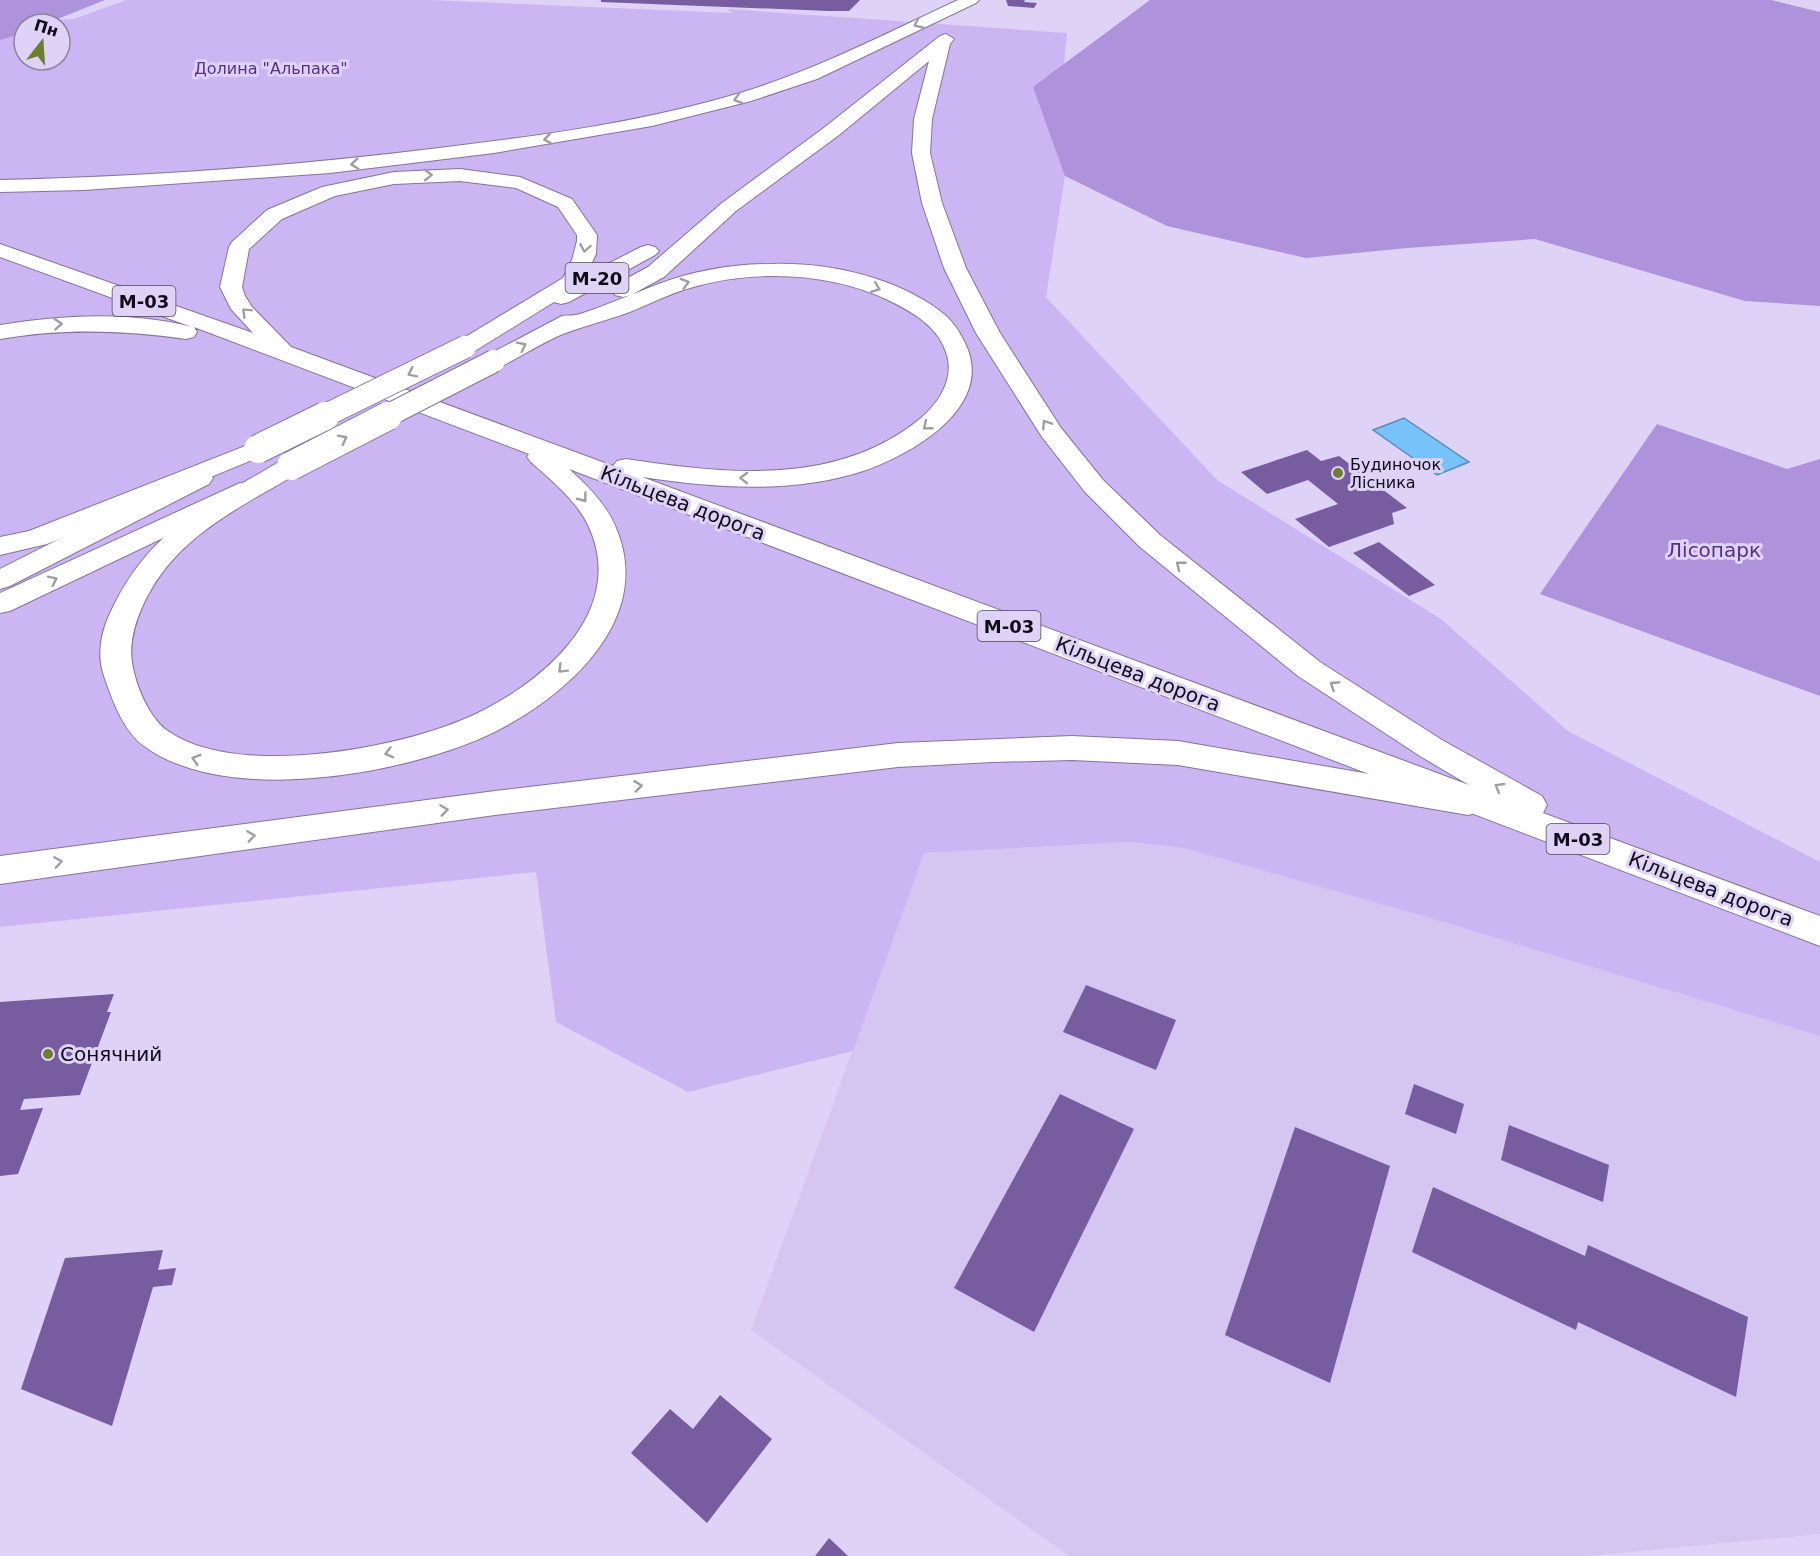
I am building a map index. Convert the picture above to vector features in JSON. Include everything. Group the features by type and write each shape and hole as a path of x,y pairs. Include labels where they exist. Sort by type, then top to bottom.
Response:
{"main road":[{"name":"М-20","path":"291,466 551,332 656,272 729,207 832,132 953,31 971,0"},
{"path":"0,186 106,183 330,166 494,147 652,121 734,100 811,75 971,0"},
{"path":"953,31 922,119 921,153 932,203 955,268 988,333 1051,432 1094,486 1150,541 1309,669 1431,748 1521,800 1664,870"},
{"path":"287,353 237,303 231,288 233,261 251,234 271,218 320,194 384,178 451,175 519,183 544,190 563,202 579,217 587,235 587,249 581,264 571,282 465,347"},
{"name":"М-20","path":"258,449 465,347 729,207"},
{"name":"М-03","path":"0,250 287,353"},
{"path":"525,444 625,467 685,477 760,478 817,473 852,466 894,449 928,427 946,409 959,390 962,360 948,332 930,315 906,300 861,282 818,273 774,270 730,274 683,283 551,332"},
{"path":"0,332 53,324 134,324 287,353"},
{"name":"Кільцева дорога","path":"287,353 1664,870 1820,931"},
{"path":"291,466 206,519 155,560 135,590 118,628 115,667 140,721 153,738 178,753 205,762 288,767 371,758 445,739 474,728 551,680 588,643 600,626 608,608 613,575 612,557 603,528 578,491 525,444"},
{"path":"0,546 37,538 258,449"},
{"path":"0,580 258,449"},
{"path":"0,604 291,466"},
{"path":"0,870 507,801 898,755 992,750 1072,748 1178,753 1492,807"}],"shaded area":[{"path":"1130,842 1184,848 1430,918 1820,1036 1820,1534 1587,1556 1069,1556 751,1330 924,853"}],"green space":[{"path":"0,0 105,0 72,13 12,12 12,36 0,40"},
{"name":"Долина \"Альпака\"","path":"126,0 429,0 732,13 728,9 1067,33 1061,97 1065,176 1046,297 1217,480 1441,619 1568,731 1820,862 1820,1036 1430,918 1184,848 1130,842 924,853 853,1051 688,1092 556,1022 536,872 0,927 0,22 12,22 12,72 72,72 72,19"},
{"path":"1150,0 1771,0 1820,12 1820,306 1745,301 1535,239 1306,258 1167,226 1065,176 1033,87"},
{"name":"Лісопарк","path":"1657,424 1787,469 1820,459 1820,696 1540,594"}],"water":[{"path":"1404,418 1469,462 1437,475 1373,430"}],"building":[{"path":"601,0 860,0 849,11 829,11 601,2"},
{"path":"1006,0 1025,0 1024,2 1037,3 1034,8 1008,6"},
{"path":"1307,450 1321,461 1339,456 1407,508 1392,513 1394,524 1329,547 1295,519 1338,504 1308,480 1267,494 1241,472"},
{"path":"1379,542 1435,585 1409,596 1353,553"},
{"path":"1086,985 1176,1020 1156,1070 1063,1032"},
{"name":"Сонячний","path":"114,994 107,1012 111,1012 80,1095 24,1099 20,1110 43,1108 18,1174 0,1176 0,1002"},
{"path":"1414,1084 1464,1104 1456,1134 1405,1114"},
{"path":"1060,1094 1134,1129 1034,1332 954,1288"},
{"path":"1509,1125 1609,1165 1603,1202 1501,1160"},
{"path":"1295,1127 1390,1166 1330,1383 1225,1335"},
{"path":"1433,1187 1585,1256 1588,1245 1748,1317 1736,1397 1578,1322 1576,1330 1412,1252"},
{"path":"163,1250 158,1270 176,1268 172,1285 153,1287 112,1426 21,1389 65,1258"},
{"path":"720,1395 772,1439 707,1523 631,1453 670,1409 693,1429"},
{"path":"829,1538 848,1556 815,1556"}],"place":[{"name":"Будиночок Лісника","path":"1338,473"},
{"name":"Сонячний","path":"48,1054"}]}
